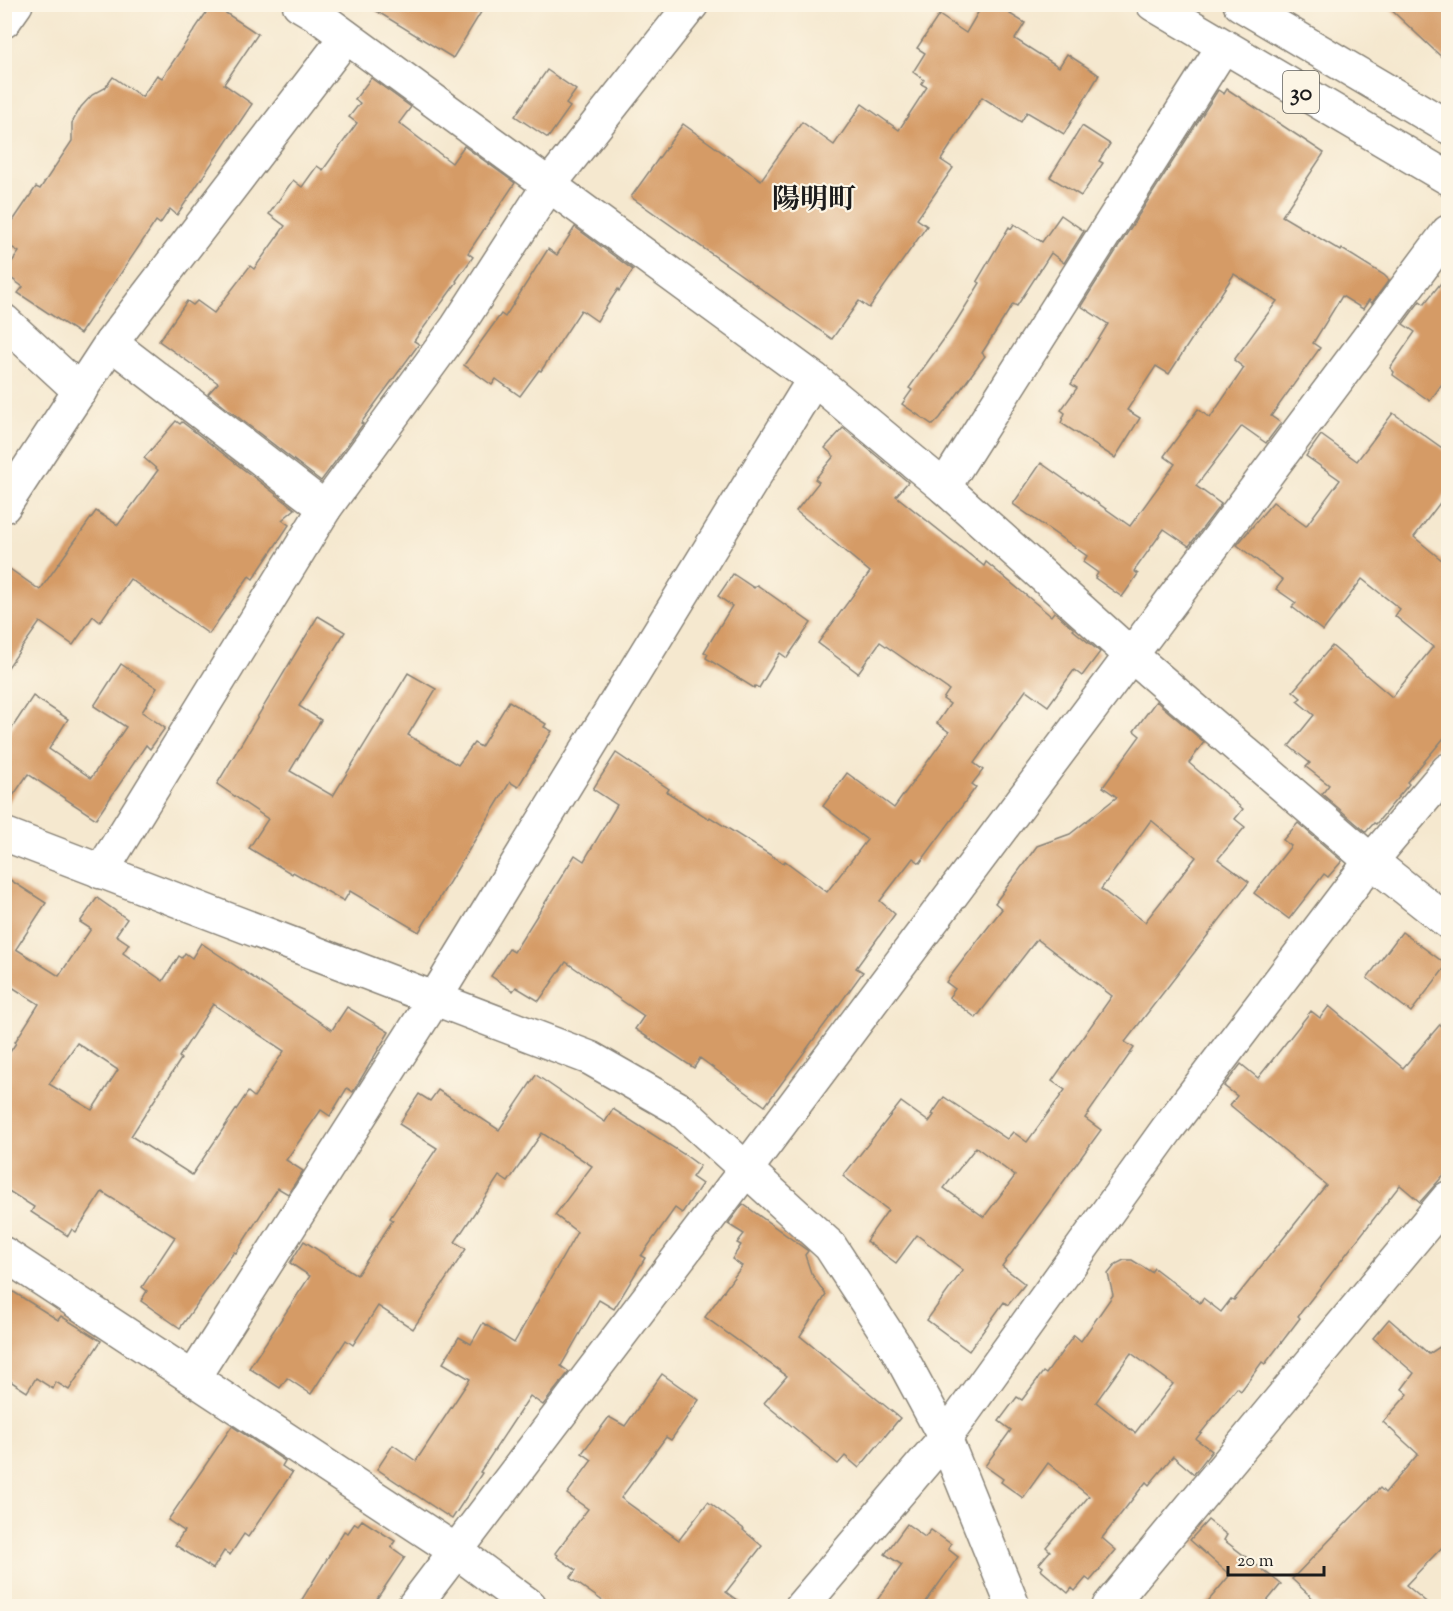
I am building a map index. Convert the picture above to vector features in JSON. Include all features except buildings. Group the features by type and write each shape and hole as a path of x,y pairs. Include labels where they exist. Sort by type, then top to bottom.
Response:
{"street":[{"path":"4,21 16,4"},
{"path":"101,872 325,508 457,327 549,185 692,4"},
{"name":"30","path":"1154,4 1223,47 1449,178"},
{"name":"30","path":"1240,4 1449,127"},
{"path":"311,7 346,37 814,379 944,487 1131,655 1371,861 1449,922"},
{"path":"4,506 111,343 346,37"},
{"path":"944,487 1223,47"},
{"path":"414,1606 747,1168 1449,232"},
{"path":"4,321 80,391"},
{"path":"111,343 325,508"},
{"path":"193,1378 435,998 814,379"},
{"path":"802,1606 945,1438 1168,1128 1371,861 1449,770"},
{"path":"4,834 590,1058 681,1110 830,1246 897,1349 945,1438 1013,1606"},
{"path":"1109,1606 1449,1198"},
{"path":"4,1254 456,1551 530,1606"}],"district":[{"name":"陽明町","path":"814,198"}]}
